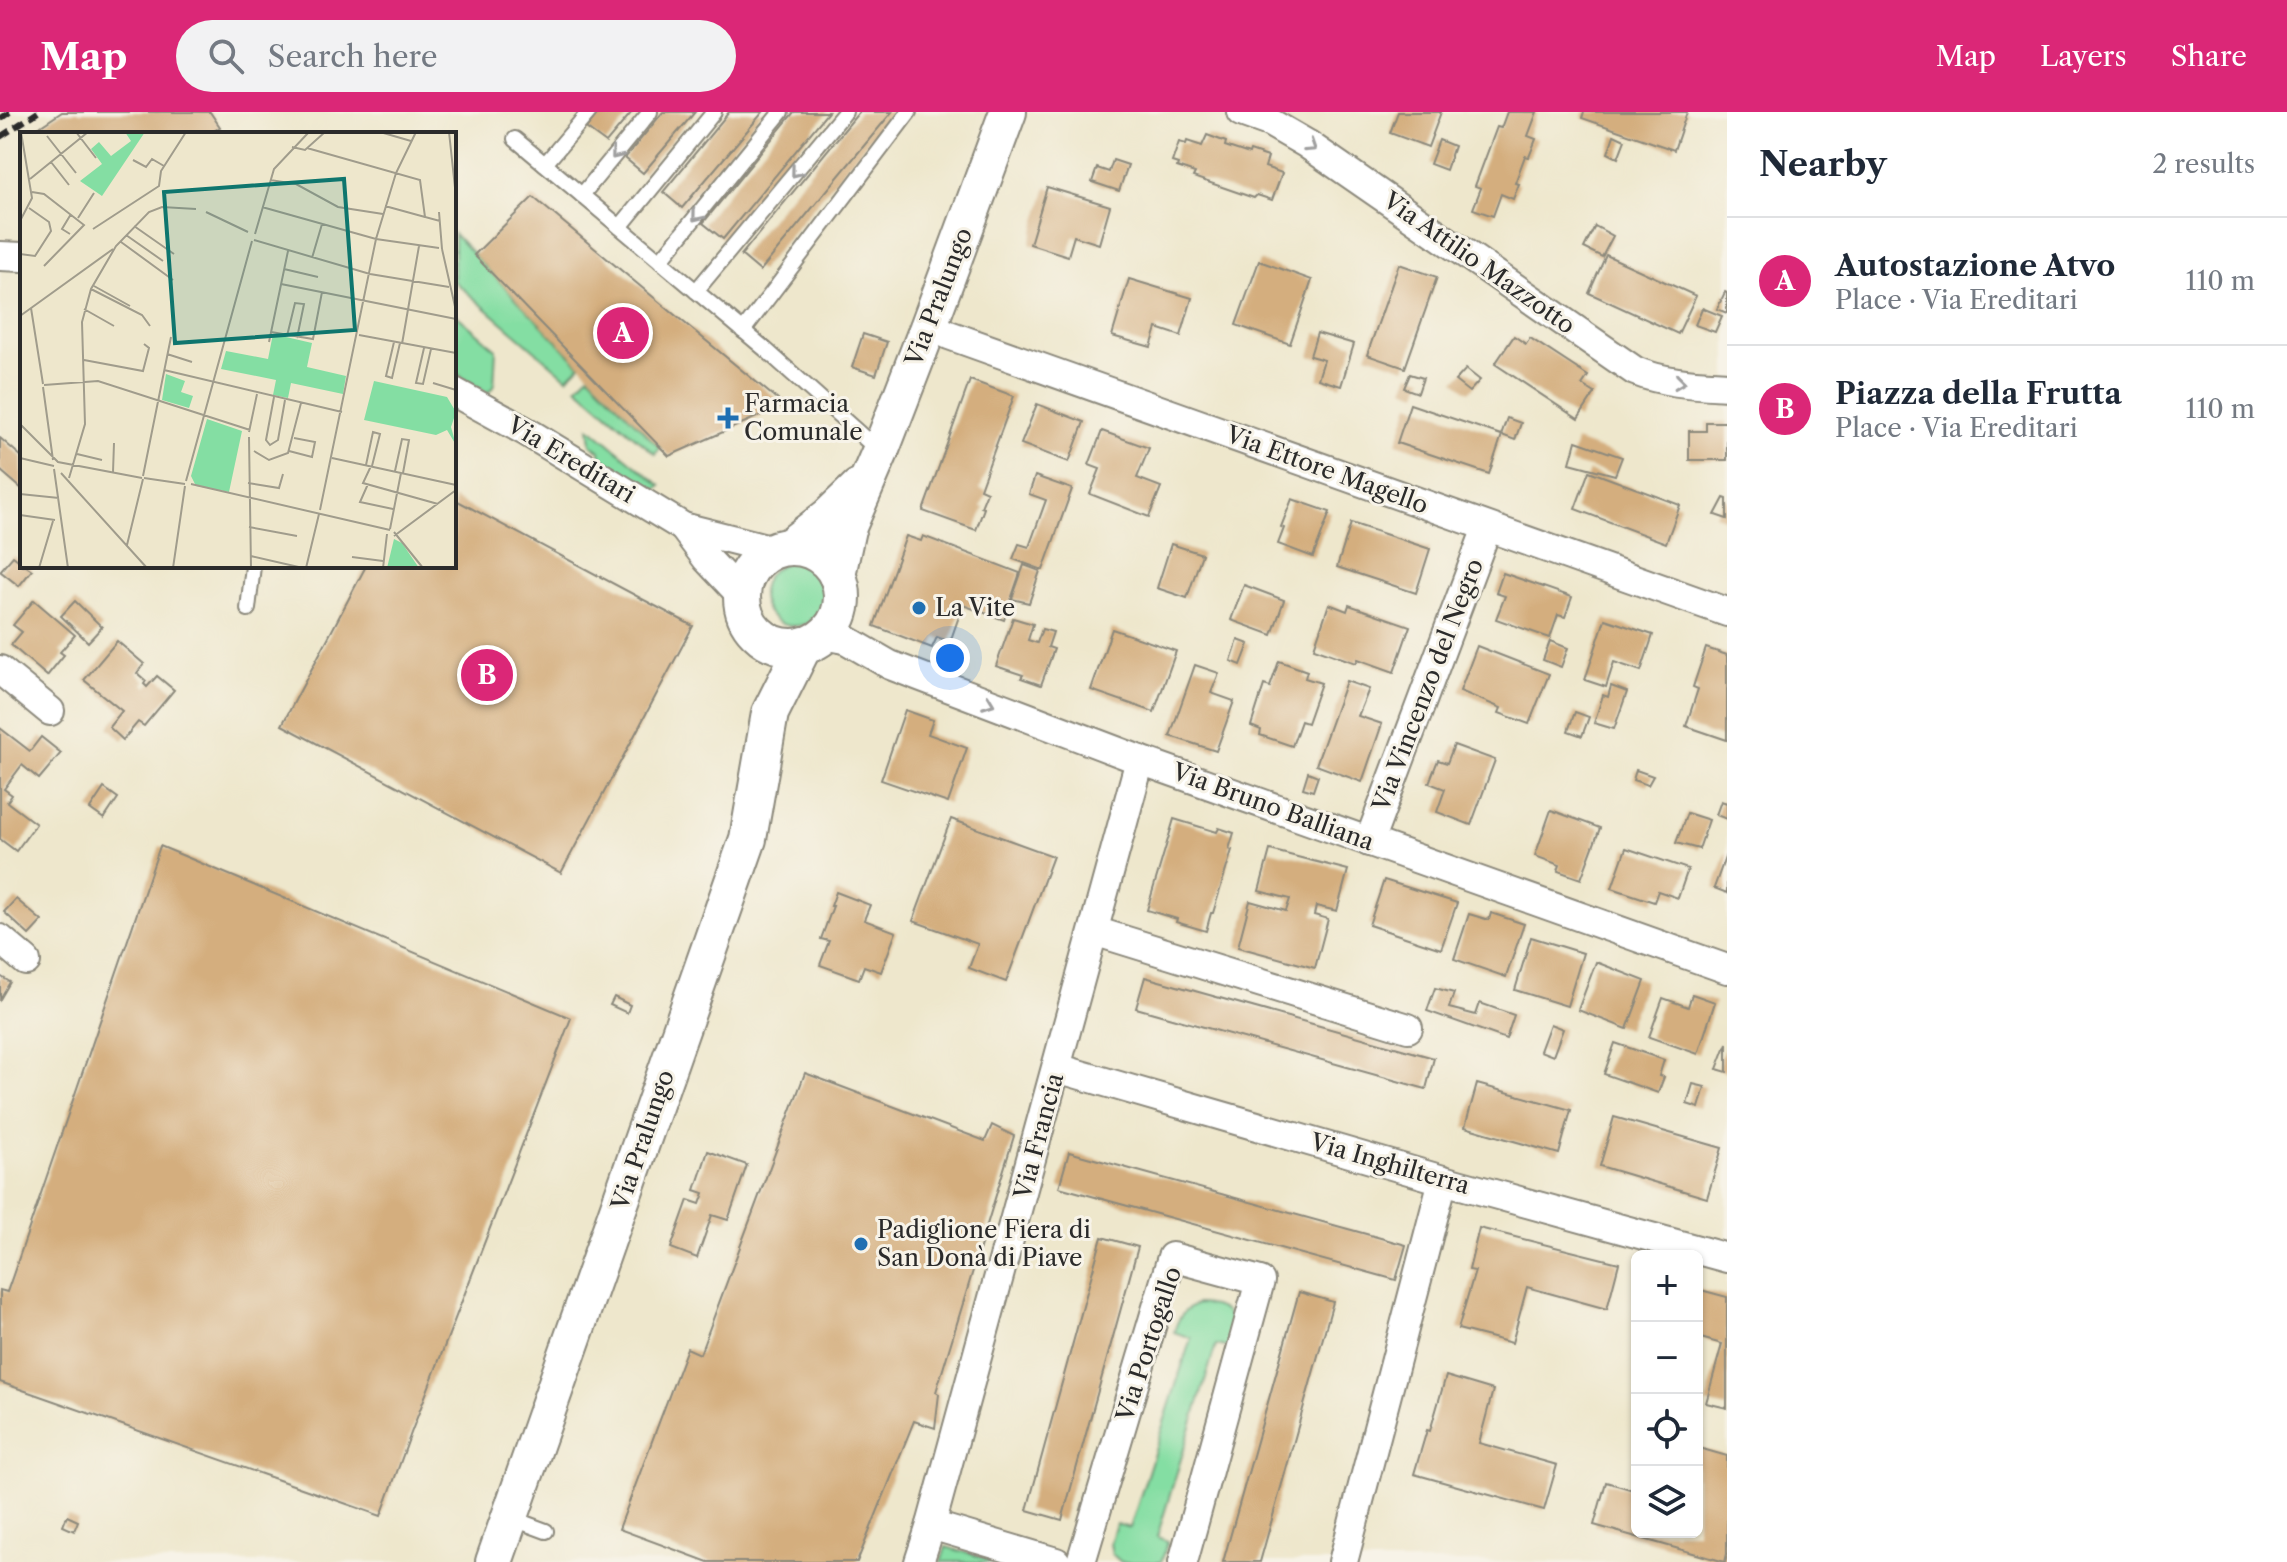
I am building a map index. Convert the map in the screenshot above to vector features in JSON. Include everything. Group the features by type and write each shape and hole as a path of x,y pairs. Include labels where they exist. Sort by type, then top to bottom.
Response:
{"street":[{"name":"Via Pralungo","path":"770,713 814,640 836,621 841,604 837,575 847,529 929,325 1008,112"},
{"name":"Via Attilio Mazzotto","path":"1241,112 1269,122 1307,144 1635,371 1676,383 1727,386"},
{"path":"0,256 20,257"},
{"name":"Via Ettore Magello","path":"929,325 949,335 1727,612"},
{"name":"Via Ereditari","path":"456,392 683,527 781,549"},
{"name":"Via Pralungo","path":"494,1562 748,839 770,713 758,633 744,613 741,595 749,569 761,557 781,549 829,516 873,467"},
{"name":"Via Ereditari","path":"683,527 707,559 741,595"},
{"name":"Via Vincenzo del Negro","path":"1369,842 1487,528"},
{"path":"781,549 801,548 817,554 837,575"},
{"path":"758,633 777,644 792,647 814,640"},
{"name":"Via Bruno Balliana","path":"814,640 845,639 890,665 1140,760 1727,969"},
{"path":"0,670 50,711"},
{"name":"Via Francia","path":"919,1562 1140,760"},
{"path":"1094,931 1408,1028"},
{"path":"0,939 26,961"},
{"name":"Via Inghilterra","path":"1057,1068 1443,1180 1726,1253"},
{"path":"1343,1562 1443,1180"},
{"name":"Via Portogallo","path":"1081,1562 1172,1257 1260,1281 1183,1562"},
{"path":"931,1525 1056,1562"}],"lane":[{"path":"545,164 589,112"},
{"path":"582,195 650,112"},
{"path":"620,227 714,112"},
{"path":"660,261 781,112"},
{"path":"696,291 845,112"},
{"path":"743,331 909,112"},
{"path":"515,139 743,331 873,467"},
{"path":"248,609 253,568"},
{"path":"511,1518 546,1531"}],"green space":[{"path":"456,236 580,365 567,378 456,283"},
{"path":"456,315 496,349 494,386 488,393 456,373"},
{"path":"589,375 660,448 655,454 577,387"},
{"path":"589,427 661,486 655,490 647,489 601,466 600,451 591,444"},
{"path":"788,562 800,562 817,571 824,582 824,606 817,617 800,626 788,626 776,621 767,612 762,600 762,588 767,576 776,567"},
{"path":"1197,1304 1216,1307 1228,1315 1233,1329 1230,1348 1216,1345 1157,1537 1168,1541 1162,1560 1121,1562 1112,1554 1110,1543 1116,1524 1130,1528 1191,1338 1174,1332 1182,1315"},
{"path":"946,1547 999,1562 941,1562"}],"building":[{"path":"62,112 210,112 220,127 212,132 32,132"},
{"path":"599,112 632,112 606,143 586,128"},
{"path":"663,112 695,112 643,173 625,158"},
{"path":"729,112 763,112 682,208 663,192"},
{"path":"794,112 828,112 723,239 703,223"},
{"path":"859,112 892,112 760,271 741,255"},
{"path":"1398,112 1441,112 1428,147 1390,133"},
{"path":"1507,112 1537,112 1528,136 1536,139 1529,157 1525,156 1513,199 1501,194 1493,216 1473,209 1481,188 1475,186 1497,127 1501,128"},
{"path":"1584,112 1687,112 1674,150 1582,118"},
{"path":"1207,135 1226,142 1225,146 1268,157 1265,167 1282,173 1272,200 1257,195 1254,198 1193,177 1195,173 1172,162 1179,142 1202,146"},
{"path":"1614,135 1625,140 1618,158 1608,153"},
{"path":"1439,140 1454,146 1446,170 1430,164"},
{"path":"1113,160 1128,165 1119,191 1092,182 1097,168 1109,172"},
{"path":"1047,187 1110,206 1099,244 1074,236 1068,256 1030,244"},
{"path":"533,197 784,405 669,456 474,255"},
{"path":"1595,226 1613,236 1602,257 1584,248"},
{"path":"1606,255 1696,296 1678,334 1589,293"},
{"path":"1259,261 1312,280 1290,344 1236,325"},
{"path":"1399,264 1437,277 1405,368 1367,355"},
{"path":"1129,279 1192,298 1181,336 1157,328 1151,347 1112,336"},
{"path":"1727,293 1727,313 1717,309"},
{"path":"1702,308 1722,316 1715,332 1695,325"},
{"path":"1317,333 1354,344 1341,386 1318,379 1324,360 1310,356"},
{"path":"863,334 887,342 876,375 852,367"},
{"path":"1514,336 1526,344 1530,338 1588,376 1582,385 1595,393 1578,419 1495,364"},
{"path":"1466,369 1480,380 1469,392 1455,381"},
{"path":"1410,374 1423,378 1418,393 1404,388"},
{"path":"970,380 1014,396 980,489 987,492 976,530 923,511"},
{"path":"1037,404 1084,422 1069,462 1021,444"},
{"path":"1410,404 1501,435 1507,418 1521,423 1515,440 1502,435 1489,474 1397,443"},
{"path":"1706,422 1727,422 1727,460 1689,460 1689,431 1706,431"},
{"path":"1102,431 1149,448 1137,478 1161,487 1149,517 1090,494 1100,469 1089,465"},
{"path":"0,438 20,455 20,487 0,470"},
{"path":"1576,441 1622,457 1615,475 1570,463"},
{"path":"1589,471 1680,505 1666,543 1575,509"},
{"path":"1035,476 1072,489 1043,570 1013,559 1019,544 1029,547 1046,500 1029,494"},
{"path":"1724,498 1727,499 1727,519 1715,515"},
{"path":"1292,499 1330,512 1313,557 1278,544"},
{"path":"456,500 693,626 561,873 282,725 365,568 456,568"},
{"path":"1351,523 1430,549 1416,593 1337,567"},
{"path":"906,536 921,541 923,536 1020,573 1004,620 963,605 950,642 937,637 932,648 874,626"},
{"path":"1171,544 1202,554 1187,598 1157,588"},
{"path":"13,556 20,561 20,568 32,570 19,586 0,571"},
{"path":"1024,565 1040,571 1029,603 1012,599"},
{"path":"1503,573 1572,597 1565,617 1558,615 1550,638 1496,619 1505,596 1496,593"},
{"path":"1244,585 1284,600 1272,635 1231,620"},
{"path":"34,600 75,635 60,652 64,655 47,676 11,645 22,632 13,625"},
{"path":"75,601 102,627 88,642 61,616"},
{"path":"1329,604 1347,611 1349,605 1410,626 1394,672 1314,648"},
{"path":"1013,618 1033,624 1028,640 1037,643 1042,629 1053,632 1048,647 1054,649 1041,685 996,666"},
{"path":"1605,619 1653,635 1641,671 1614,662 1606,687 1585,680"},
{"path":"1112,629 1176,651 1154,712 1091,690"},
{"path":"1238,640 1249,644 1241,665 1231,661"},
{"path":"117,641 144,664 137,673 146,681 144,684 147,687 157,676 174,690 144,726 138,722 123,740 109,727 122,711 84,680"},
{"path":"1550,641 1568,648 1561,667 1543,660"},
{"path":"1477,646 1549,674 1529,724 1499,713 1501,708 1460,691"},
{"path":"1706,648 1727,655 1727,740 1686,726 1698,689 1693,687"},
{"path":"1279,661 1307,671 1305,678 1321,683 1307,723 1301,721 1292,746 1260,735 1261,730 1251,726 1264,685 1270,687"},
{"path":"1195,665 1219,673 1211,693 1234,701 1216,751 1170,736"},
{"path":"1346,681 1369,689 1358,716 1382,724 1362,782 1316,765"},
{"path":"1611,686 1627,692 1614,729 1594,723 1603,695 1608,697"},
{"path":"905,710 933,720 928,734 967,748 948,803 881,780"},
{"path":"1575,712 1589,717 1582,736 1568,731"},
{"path":"0,728 30,751 41,737 61,753 39,779 22,765 4,789 12,795 7,802 36,824 16,851 0,839"},
{"path":"1454,745 1495,760 1471,825 1437,812 1445,789 1429,783 1438,760 1447,763"},
{"path":"1636,770 1653,776 1648,785 1633,780"},
{"path":"1308,772 1318,776 1313,791 1303,788"},
{"path":"104,788 118,798 104,819 90,809"},
{"path":"1721,801 1727,803 1727,819 1716,815"},
{"path":"1551,810 1600,828 1581,879 1558,871 1560,865 1535,856"},
{"path":"1687,813 1709,820 1699,849 1676,843"},
{"path":"951,819 1053,856 1006,982 969,968 978,944 913,921"},
{"path":"1174,819 1217,832 1219,828 1234,833 1229,849 1232,850 1206,931 1147,910"},
{"path":"160,846 571,1018 381,1516 0,1382 0,1290 7,1292"},
{"path":"1626,848 1688,869 1678,898 1658,891 1654,902 1612,888"},
{"path":"1270,850 1348,870 1337,911 1316,906 1314,915 1328,919 1315,968 1238,947 1250,901 1286,911 1290,899 1259,891"},
{"path":"1727,852 1727,893 1714,888"},
{"path":"1384,880 1457,903 1441,949 1369,925"},
{"path":"836,892 870,905 864,920 896,932 881,972 864,966 859,979 820,965 829,941 821,939"},
{"path":"16,899 42,921 29,935 4,912"},
{"path":"1491,913 1524,924 1506,977 1454,959 1469,914 1489,920"},
{"path":"1531,937 1583,953 1567,1006 1515,990"},
{"path":"1596,962 1645,981 1627,1029 1578,1010"},
{"path":"0,976 10,982 0,999"},
{"path":"1145,977 1434,1058 1426,1089 1136,1008"},
{"path":"1435,988 1454,993 1449,1008 1476,1015 1480,1003 1514,1015 1506,1039 1427,1011"},
{"path":"1692,994 1715,1002 1698,1054 1649,1037 1663,998 1688,1007"},
{"path":"614,997 630,1005 627,1013 610,1005"},
{"path":"1550,1024 1563,1029 1553,1056 1540,1051"},
{"path":"1615,1043 1664,1060 1659,1076 1664,1077 1658,1093 1604,1074"},
{"path":"1727,1043 1727,1072 1717,1069"},
{"name":"Padiglione Fiera di San Donà di Piave","path":"805,1073 985,1141 992,1125 1014,1136 936,1392 939,1394 935,1428 914,1421 857,1562 708,1562 619,1529 687,1348 700,1354"},
{"path":"1477,1084 1571,1110 1559,1154 1465,1127"},
{"path":"1693,1084 1705,1087 1699,1108 1687,1104"},
{"path":"1614,1117 1722,1148 1707,1198 1600,1166"},
{"path":"708,1151 747,1165 728,1220 712,1215 697,1258 671,1248 688,1200 700,1204 704,1193 695,1190"},
{"path":"1069,1152 1406,1245 1396,1280 1059,1187"},
{"path":"1479,1228 1619,1263 1607,1309 1527,1287 1512,1343 1458,1329 1475,1271 1469,1270"},
{"path":"1102,1237 1138,1247 1062,1520 1027,1510"},
{"path":"1703,1291 1727,1297 1727,1408 1706,1403 1722,1344 1703,1339"},
{"path":"1299,1292 1333,1302 1260,1562 1223,1562"},
{"path":"1446,1376 1493,1390 1479,1443 1557,1465 1544,1510 1414,1474"},
{"path":"1703,1449 1727,1456 1725,1562 1640,1538 1703,1538"},
{"path":"1606,1482 1631,1489 1631,1535 1594,1525"},
{"path":"67,1516 78,1521 74,1531 63,1526"}],"railway":[{"path":"0,119 10,112"},
{"path":"0,137 38,112"}],"place":[{"name":"Autostazione Atvo","path":"623,333"},
{"name":"Farmacia Comunale","path":"728,418"},
{"name":"La Vite","path":"919,608"},
{"name":"Piazza della Frutta","path":"487,675"},
{"name":"Padiglione Fiera di San Donà di Piave","path":"861,1244"}]}
